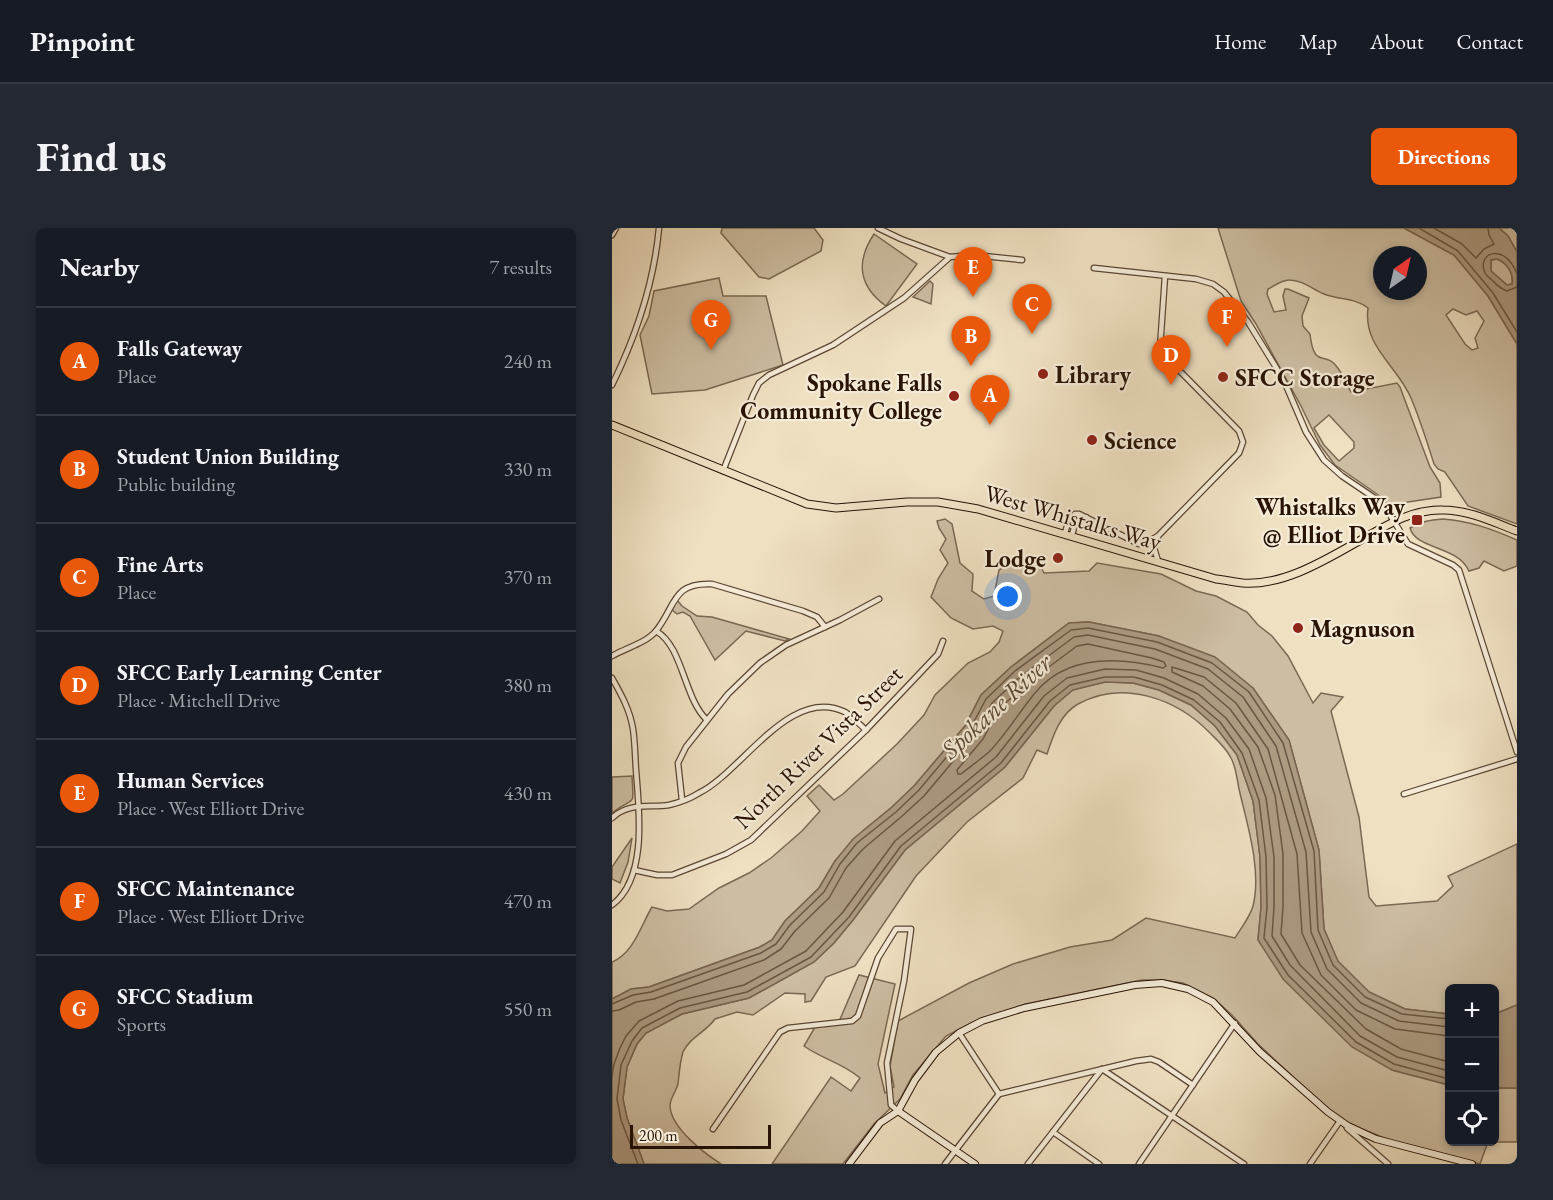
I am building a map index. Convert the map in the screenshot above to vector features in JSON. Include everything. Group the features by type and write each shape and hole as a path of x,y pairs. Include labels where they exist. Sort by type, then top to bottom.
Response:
{"main road":[{"name":"West Whistalks Way","path":"612,425 807,504 836,508 907,502 938,502 978,509 1216,579 1244,583 1281,578 1314,565 1394,522 1422,512 1450,510 1473,515 1517,531"}],"street":[{"path":"612,235 616,228"},
{"path":"612,386 630,348 641,314 654,264 659,228"},
{"path":"878,228 950,257 974,255 1022,260"},
{"path":"723,471 759,383 769,375 852,334 904,298 950,257"},
{"path":"1095,268 1207,282 1219,288 1229,297 1248,322 1285,382 1306,432 1319,453 1342,476 1379,501 1409,546 1453,565 1460,571 1517,752"},
{"path":"1068,534 1068,523 1076,514 1139,544 1145,543 1158,536 1239,453 1243,442 1239,431 1166,357 1160,348 1166,276"},
{"path":"1158,536 1154,548 1158,561"},
{"path":"612,656 645,640 656,631 676,597 689,586 699,583 712,584 803,611 817,617 825,627"},
{"path":"682,800 678,763 686,747 728,694 760,663 786,645 879,599"},
{"path":"656,631 664,638 675,655 698,712 707,720"},
{"name":"North River Vista Street","path":"634,870 657,875 672,875 726,854 751,840 866,730 938,654 943,641"},
{"path":"612,678 625,701 633,728 639,806 638,843 634,870 622,894 612,905"},
{"path":"612,818 621,811 639,806 670,805 700,793 715,783 785,719 812,708 823,707 844,712 866,730"},
{"path":"1404,794 1517,759"},
{"path":"713,1129 780,1032 788,1028 852,1021 858,1016 878,958 896,929 910,929 904,981 886,1063 891,1105 975,1164"},
{"path":"849,1164 880,1124 898,1111 915,1080 936,1052 959,1033 982,1021 1024,1008 1149,983 1174,985 1200,994 1213,1002 1260,1052 1388,1164"},
{"path":"1139,1164 1235,1023"},
{"path":"959,1033 999,1094"},
{"path":"945,1164 999,1094 1151,1059 1193,1085"},
{"path":"1102,1069 1244,1164"},
{"path":"1028,1164 1102,1069"},
{"path":"1310,1164 1340,1121"},
{"path":"1340,1121 1376,1139 1472,1164"},
{"path":"1053,1132 1099,1164"}],"shaded area":[{"path":"722,228 814,228 823,240 821,251 769,279 759,277 721,233"},
{"path":"1218,228 1404,228 1454,255 1488,296 1517,344 1517,524 1468,506 1445,472 1434,464 1411,398 1382,355 1371,334 1368,308 1358,302 1324,294 1294,280 1278,283 1268,289 1267,294 1274,312 1286,310 1283,296 1285,289 1309,298 1302,316 1303,326 1310,334 1314,352 1320,358 1333,362 1351,392 1397,383 1430,467 1440,483 1441,497 1391,507 1377,494 1335,465 1320,445 1256,324 1241,301","holes":["1453,309 1466,315 1477,311 1484,321 1475,338 1478,348 1472,350 1465,344 1446,315","1329,415 1354,442 1354,448 1339,461 1324,445 1314,428"]},
{"path":"1499,228 1517,228 1517,252 1508,236"},
{"path":"874,234 917,264 886,306 870,290 863,273 864,254"},
{"path":"1497,259 1509,269 1512,284 1507,285 1491,271 1491,260"},
{"path":"719,278 723,296 766,296 783,365 705,390 652,394 640,335 649,316 654,291"},
{"path":"930,281 933,284 931,304 913,297"},
{"path":"945,519 952,524 960,563 973,574 972,591 984,599 994,596 999,570 1007,565 1030,566 1034,562 1039,563 1044,573 1089,571 1097,563 1161,574 1196,591 1216,596 1247,612 1272,636 1288,656 1313,703 1321,693 1343,697 1331,711 1359,817 1369,897 1376,906 1437,901 1453,886 1448,876 1517,844 1517,1005 1499,1012 1499,984 1445,984 1445,1014 1405,1009 1369,992 1338,962 1324,929 1319,850 1289,740 1253,688 1159,636 1089,622 1069,623 1011,667 981,695 965,726 914,786 864,830 835,861 819,888 785,921 772,940 760,947 649,987 631,989 612,999 612,962 626,952 652,907 667,911 689,909 719,888 749,873 771,858 802,831 820,811 807,796 819,785 834,800 843,794 897,744 924,715 935,695 968,663 990,652 999,642 1003,631 993,626 973,629 951,618 931,597 948,563 940,550 946,539 937,521"},
{"path":"1443,519 1481,526 1517,540 1517,566 1504,571 1484,561 1479,568 1469,571 1456,556 1420,540 1410,528 1422,522"},
{"path":"677,600 697,616 712,617 789,639 785,641 746,631 715,660 690,616 683,612 677,614 671,609"},
{"path":"1105,682 1133,683 1159,690 1191,705 1215,726 1237,755 1253,801 1260,857 1261,907 1258,940 1392,1070 1445,1084 1445,1146 1487,1146 1480,1164 1390,1140 1341,1119 1258,1044 1213,998 1183,983 1142,980 1026,1004 973,1022 946,1036 913,1075 900,1099 874,1124 843,1164 772,1164 831,1077 851,1091 860,1078 847,1068 804,1046 815,1027 838,1024 859,975 895,984 878,1064 885,1093 894,1087 890,1066 898,1021 969,983 1013,964 1070,947 1112,940 1146,918 1235,938 1252,910 1256,877 1249,832 1231,758 1197,721 1166,702 1131,693 1113,693 1078,704 1066,714 1058,726 1047,754 1037,750 1023,778 967,822 916,876 855,966 826,977 811,1001 805,1002 805,994 785,993 753,1015 737,1012 715,1019 690,1042 683,1052 678,1084 670,1103 672,1114 682,1131 721,1164 644,1164 627,1118 623,1099 627,1067 637,1044 646,1033 682,1014 749,998 814,962 853,920 905,850 1005,767 1054,706 1072,690"},
{"path":"632,776 633,798 612,813 612,777"},
{"path":"632,838 628,862 620,883 612,879 612,867"},
{"path":"1499,1088 1517,1088 1517,1142 1499,1142"}],"water":[{"path":"1404,228 1499,228 1508,236 1517,252 1517,344 1488,296 1454,255","holes":["1491,260 1501,261 1511,272 1512,284 1507,285 1491,271"]},
{"name":"Spokane River","path":"1089,622 1159,636 1215,657 1253,688 1289,740 1319,850 1324,929 1338,961 1369,992 1405,1009 1445,1014 1445,1084 1392,1070 1352,1047 1283,979 1258,940 1261,907 1260,857 1253,801 1237,755 1215,726 1191,705 1159,690 1133,683 1105,682 1073,690 1054,706 1005,767 905,850 853,920 814,962 749,998 682,1014 646,1033 637,1044 627,1067 623,1099 627,1118 644,1164 612,1164 612,999 631,989 649,987 760,947 772,940 785,921 819,888 835,861 853,839 914,786 965,726 981,695 1011,667 1069,623"},
{"path":"1517,1005 1517,1088 1499,1088 1499,1012"}],"place":[{"name":"Human Services","path":"973,297"},
{"name":"Fine Arts","path":"1032,334"},
{"name":"SFCC Maintenance","path":"1227,347"},
{"name":"SFCC Stadium","path":"711,350"},
{"name":"Student Union Building","path":"971,366"},
{"name":"Library","path":"1043,374"},
{"name":"SFCC Storage","path":"1223,377"},
{"name":"SFCC Early Learning Center","path":"1171,385"},
{"name":"Spokane Falls Community College","path":"954,396"},
{"name":"Falls Gateway","path":"990,425"},
{"name":"Science","path":"1092,440"},
{"name":"Whistalks Way @ Elliot Drive","path":"1417,520"},
{"name":"Lodge","path":"1058,558"},
{"name":"Magnuson","path":"1298,628"}]}
